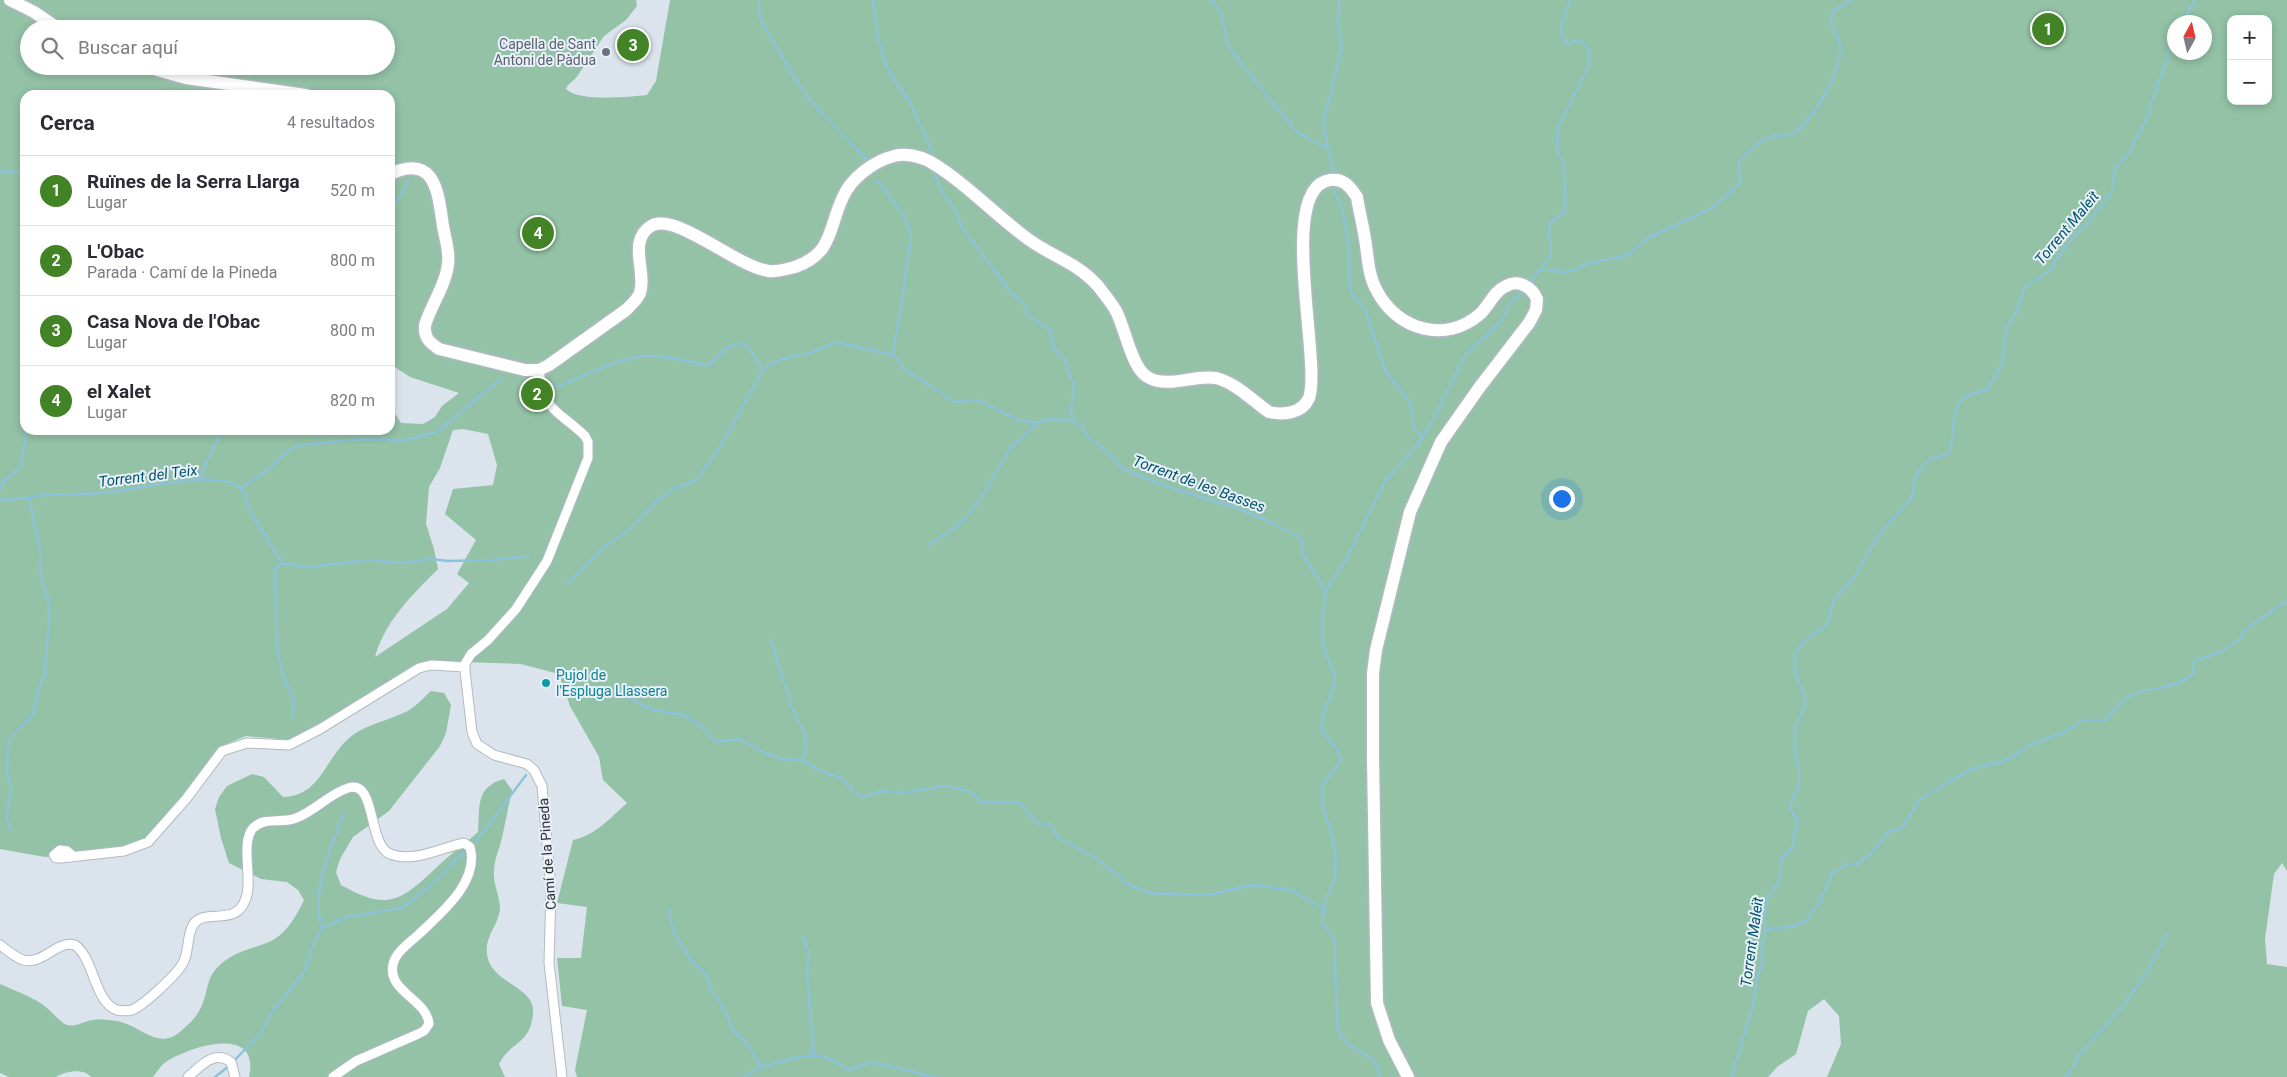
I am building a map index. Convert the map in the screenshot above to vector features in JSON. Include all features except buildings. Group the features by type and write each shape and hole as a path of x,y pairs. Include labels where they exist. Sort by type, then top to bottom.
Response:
{"street":[{"path":"10,0 46,20"},
{"path":"175,75 271,90"},
{"path":"395,172 402,169 416,168 431,178 438,189 448,264 425,325 425,333 429,342 439,349 524,370 539,370 549,365 626,310 636,300 641,288 640,244 646,230 653,224 660,222 674,225 750,267 770,272 793,268 818,255 826,245 842,197 855,180 876,164 901,155 927,160 946,172 1030,241 1074,265 1085,274 1112,304 1139,368 1147,376 1163,382 1206,377 1222,380 1269,412 1287,413 1296,411 1304,406 1309,398 1311,369 1303,278 1303,248 1311,194 1314,188 1324,181 1334,179 1346,182 1357,197 1372,278 1377,291 1386,305 1412,326 1427,331 1457,328 1470,322 1482,312 1503,287 1519,284 1529,288 1537,299 1533,317 1441,442 1418,491 1410,512 1376,650 1373,673 1373,757 1377,1003 1389,1040 1408,1077"},
{"path":"73,856 124,851 148,842 186,799 222,751 247,743 289,745 320,729 419,668 431,665 465,667 471,654 488,640 516,609 547,561 588,458 588,442 585,436 551,408 546,401 539,370"},
{"name":"Camí de la Pineda","path":"465,667 472,732 477,744 494,755 527,764 534,770 542,786 551,890 549,963 562,1077"},
{"path":"0,945 19,958 32,961 43,958 62,946 75,945 87,958 101,994 109,1005 118,1010 133,1009 171,978 181,967 186,956 192,926 195,922 204,918 231,915 242,907 248,888 248,838 255,826 268,821 296,818 339,792 354,786 358,787 365,792 378,839 388,853 413,857 464,843 470,847 471,863 467,877 455,897 438,917 401,950 393,965 393,972 398,984 427,1015 429,1024 427,1028 418,1034 356,1061 333,1077"},
{"path":"188,1077 207,1060 218,1058 231,1062 235,1077"}],"green space":[{"path":"0,0 636,0 637,6 626,20 604,36 576,78 566,89 581,96 604,98 647,95 656,81 670,0 2287,0 2287,871 2282,863 2274,874 2265,939 2267,964 2287,967 2287,1077 1827,1077 1841,1044 1839,1016 1824,999 1808,1011 1796,1054 1777,1067 1768,1077 577,1077 575,1070 587,1010 562,1006 557,958 581,958 587,907 557,903 573,840 595,830 627,803 603,780 599,757 570,706 559,674 521,664 463,662 426,665 290,740 246,736 219,747 191,788 147,839 108,853 45,857 0,849","holes":["463,429 488,434 497,465 493,485 453,489 445,514 476,540 457,574 469,583 447,609 375,657 392,620 438,569 426,524 429,487 440,468 453,430"]},
{"path":"431,691 444,693 451,705 446,733 440,746 389,811 353,837 340,859 336,872 341,885 370,898 382,900 402,895 423,880 478,832 481,799 488,787 504,779 512,790 494,872 499,900 499,916 488,941 487,956 495,971 529,998 533,1013 528,1031 524,1037 508,1051 499,1064 505,1077 249,1077 250,1060 244,1050 234,1045 221,1044 191,1050 177,1056 164,1063 153,1077 91,1077 79,1071 65,1073 56,1077 9,1077 0,1073 0,984 36,1001 67,1025 96,1020 116,1021 125,1023 157,1038 165,1039 173,1037 184,1028 198,1013 211,976 219,965 236,954 271,941 282,934 304,900 298,890 287,882 261,879 229,863 215,809 219,797 227,786 252,774 264,777 283,797 305,791 320,776 348,739 363,729 411,709"}],"waterway":[{"name":"Torrent de les Basses","path":"758,0 760,19 794,77 813,104 867,160"},
{"path":"873,0 878,38 889,72 912,106 933,155"},
{"path":"1211,0 1221,13 1229,47 1258,85 1297,132 1328,149"},
{"path":"1334,175 1324,129 1324,120 1342,47 1338,23 1339,0"},
{"path":"1532,280 1551,255 1549,224 1563,213 1566,205 1564,165 1558,153 1557,137 1560,123 1589,66 1589,50 1581,41 1574,41 1568,45 1562,34 1562,23 1571,0"},
{"path":"1541,270 1564,272 1576,270 1585,264 1628,255 1648,238 1712,208 1741,182 1738,163 1749,151 1766,139 1794,133 1818,106 1832,81 1839,56 1839,39 1830,21 1834,10 1853,0"},
{"name":"Torrent Maleït","path":"2186,15 2195,0"},
{"name":"Torrent Maleït","path":"1731,1077 1753,1007 1757,979 1762,964 1762,945 1765,934 1764,915 1768,895 1779,883 1781,859 1792,848 1798,820 1792,812 1790,804 1796,794 1799,777 1794,741 1795,730 1805,699 1795,670 1797,653 1805,640 1827,625 1834,599 1854,578 1877,537 1911,499 1916,476 1921,468 1930,459 1950,453 1955,414 1960,401 1974,393 1988,389 2002,364 2007,327 2017,311 2025,287 2049,271 2066,246 2102,206 2112,191 2115,167 2131,152 2134,141 2143,127 2167,57"},
{"path":"0,171 20,173"},
{"path":"934,173 943,194 955,210 961,226 1012,294 1023,302 1029,316 1050,330 1054,349 1064,358 1074,386 1071,411 1073,420"},
{"path":"395,204 409,180"},
{"name":"Torrent de les Basses","path":"877,180 905,217 911,236 894,344 894,355 904,369 955,402 978,400 1018,420 1038,423 1047,419 1073,420 1083,428 1088,437 1125,470 1174,489 1234,507 1266,520 1301,538 1304,557 1326,591"},
{"path":"1334,183 1335,194 1342,207 1348,243 1349,282 1352,295 1365,309 1386,372 1409,401 1413,413 1412,426 1423,437"},
{"path":"1380,1077 1377,1065 1369,1057 1348,1044 1338,1032 1334,940 1322,924 1325,900 1334,882 1336,863 1333,838 1323,807 1322,786 1341,760 1337,750 1321,730 1324,711 1333,690 1335,675 1323,646 1322,623 1326,591 1349,554 1383,484 1421,441 1466,354 1501,322 1512,301 1521,293"},
{"path":"568,583 604,547 631,528 657,501 673,489 696,480 720,447 763,370 772,363 810,353 836,342 894,355"},
{"path":"556,387 626,359 636,357 654,356 709,365 722,352 735,344 747,345 763,370"},
{"name":"Torrent del Teix","path":"0,499 12,500 45,495 110,492 178,481 197,480 229,482 241,488 266,471 288,451 299,445 363,439 405,440 437,432 502,378"},
{"path":"929,544 961,523 982,497 1010,448 1038,423"},
{"path":"0,489 4,482 20,467 26,435"},
{"path":"199,479 219,435"},
{"path":"241,488 253,516 282,563 307,567 367,560 399,563 431,559 448,561 492,560 529,556"},
{"path":"11,830 7,818 11,785 7,774 8,748 10,739 33,715 38,691 45,674 49,620 48,599 41,576 40,549 29,498"},
{"path":"282,563 275,569 277,649 285,682 292,694 294,704 292,719"},
{"path":"1766,933 1770,928 1792,927 1807,920 1821,900 1832,873 1847,864 1858,864 1871,853 1888,832 1902,828 1920,799 1972,769 2004,761 2030,745 2064,732 2083,720 2106,720 2122,702 2136,693 2170,686 2186,679 2193,674 2194,661 2221,652 2240,639 2246,629 2287,601"},
{"path":"771,640 792,708 805,734 806,747 802,760 822,772 842,778 854,792 863,797 881,791 902,793 945,786 969,791 981,802 1019,802 1038,824 1051,824 1058,838 1095,857 1128,884 1148,893 1208,895 1252,885 1290,890 1322,908"},
{"path":"615,686 632,700 653,710 684,715 700,725 716,742 740,739 761,751 782,759 802,760"},
{"path":"475,843 526,775"},
{"path":"322,928 319,914 320,886 343,815"},
{"path":"233,1062 263,1030 269,1015 303,974 315,940 322,928 346,917 402,908 434,883 465,851"},
{"path":"669,909 672,926 677,938 690,959 706,974 711,990 726,1012 733,1030 747,1043 761,1067"},
{"path":"2065,1077 2075,1065 2079,1055 2124,1005 2146,973 2167,933"},
{"path":"803,937 809,952 807,972 814,1056"},
{"path":"743,1077 781,1061 803,1056 828,1058 848,1070 872,1062 935,1077"},
{"path":"215,1077 229,1066"}],"place":[{"name":"Ruïnes de la Serra Llarga","path":"2048,29"},
{"name":"Casa Nova de l'Obac","path":"633,45"},
{"name":"Capella de Sant Antoni de Pàdua","path":"606,52"},
{"name":"el Xalet","path":"538,233"},
{"name":"L'Obac","path":"537,394"},
{"name":"Pujol de l'Espluga Llassera","path":"546,683"}]}
